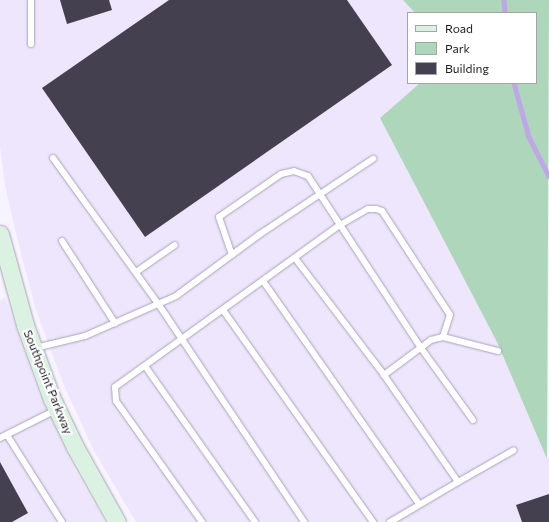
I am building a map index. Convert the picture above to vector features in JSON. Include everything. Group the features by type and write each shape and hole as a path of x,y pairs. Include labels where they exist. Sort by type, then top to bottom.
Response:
{"main road":[{"name":"Southpoint Parkway","path":"0,234 34,349 57,409 75,447 117,522"}],"lane":[{"path":"31,0 31,44"},
{"path":"54,158 159,305 304,522"},
{"path":"34,349 85,336 159,305 176,296 232,255 373,159"},
{"path":"232,255 219,217 281,174 294,171 308,176 421,348 473,420"},
{"path":"202,522 116,401 115,387 340,225 368,209 382,211 450,315 443,337"},
{"path":"62,241 115,323"},
{"path":"136,272 175,245"},
{"path":"295,258 384,375 458,482"},
{"path":"263,281 419,504"},
{"path":"223,310 373,522"},
{"path":"384,375 432,340 443,337 498,351"},
{"path":"145,366 255,522"},
{"path":"0,438 57,409"},
{"path":"7,434 62,522"},
{"path":"390,522 514,450"}],"shaded area":[{"path":"0,0 403,0 414,12 407,12 407,84 419,84 380,118 497,342 547,459 549,458 549,522 136,522 93,449 62,381 36,310 5,185 0,145"},
{"path":"5,297 39,394 75,470 105,522 0,522 0,301"}],"green space":[{"path":"403,0 549,0 547,459 497,342 380,118 419,84 537,84 537,12 414,12"}],"building":[{"path":"60,0 109,0 112,10 67,24"},
{"path":"169,0 347,0 392,65 145,237 42,88"},
{"path":"0,462 28,513 12,522 0,522"},
{"path":"549,494 549,522 522,522 516,505"}],"waterway":[{"path":"504,0 505,12"},
{"path":"514,84 529,137 549,176"}]}
